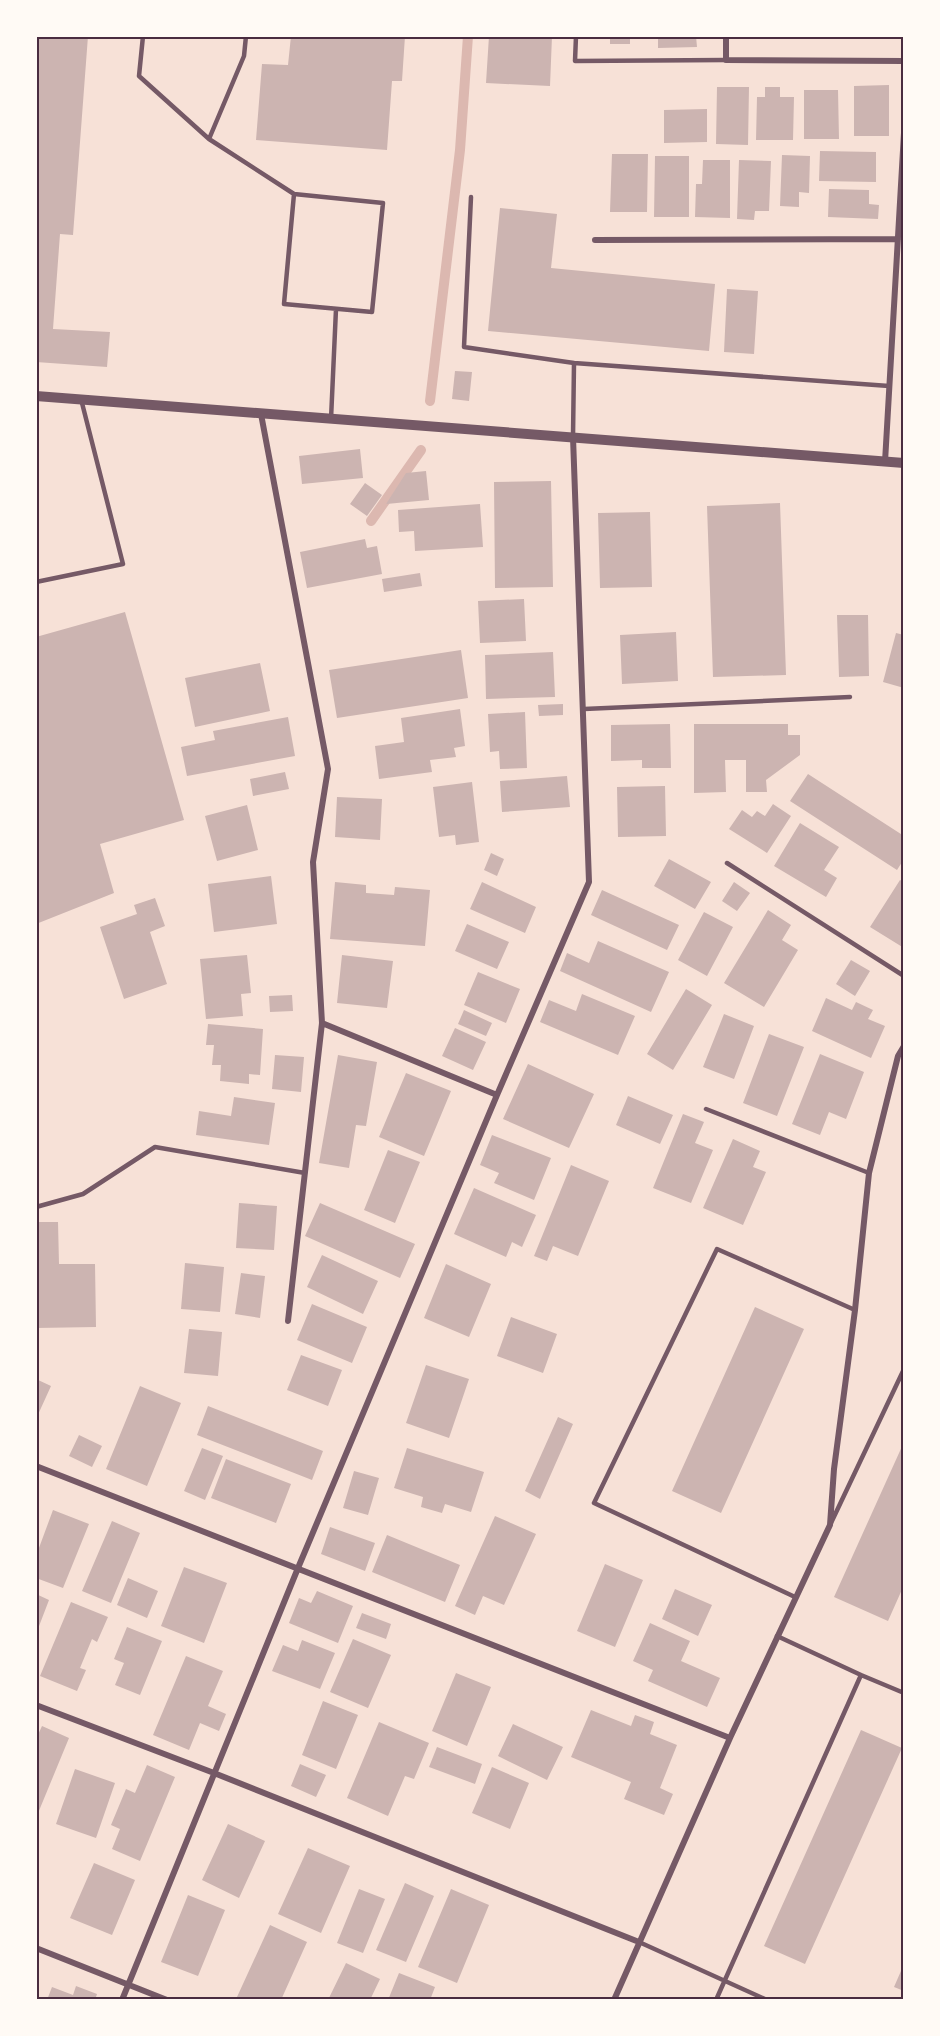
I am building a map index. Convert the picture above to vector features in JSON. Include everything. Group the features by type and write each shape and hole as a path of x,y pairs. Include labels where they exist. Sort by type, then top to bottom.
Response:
{"street":[{"path":"726,36 726,60 904,61"},
{"path":"885,462 904,133"},
{"path":"595,240 898,239"},
{"path":"36,396 904,463"},
{"path":"261,414 328,769 313,862 322,1023 288,1321"},
{"path":"122,2000 298,1568 589,882 573,437"},
{"path":"322,1023 497,1095"},
{"path":"614,2000 730,1738 830,1525 834,1468 855,1310 869,1173 898,1056 904,1046"},
{"path":"36,1466 730,1738"},
{"path":"36,1705 214,1773 639,1942"},
{"path":"36,1948 166,2000"}],"lane":[{"path":"143,36 139,76 209,139 294,195 382,203 372,312 284,304 294,195"},
{"path":"209,139 244,56 246,36"},
{"path":"576,36 575,61 726,60"},
{"path":"471,197 464,347 574,363 889,387"},
{"path":"332,419 336,309"},
{"path":"573,437 574,363"},
{"path":"36,582 123,564 81,398"},
{"path":"584,709 850,697"},
{"path":"727,863 904,976"},
{"path":"706,1109 869,1173"},
{"path":"36,1208 82,1194 155,1148 304,1173"},
{"path":"795,1597 594,1503 717,1249 855,1310"},
{"path":"830,1525 904,1369"},
{"path":"777,1636 861,1676 904,1693"},
{"path":"716,2000 861,1676"},
{"path":"639,1942 767,2000"}],"building":[{"path":"36,36 88,36 73,235 60,234 53,329 110,332 107,367 36,362"},
{"path":"291,36 405,36 402,81 392,81 387,150 256,140 262,64 288,65"},
{"path":"489,36 552,36 550,86 486,83"},
{"path":"610,36 630,36 630,44 610,44"},
{"path":"658,36 696,36 697,47 658,48"},
{"path":"755,36 798,36 798,39 755,39"},
{"path":"889,85 889,136 854,136 854,86"},
{"path":"717,87 749,87 748,145 716,144"},
{"path":"765,87 780,87 780,97 794,97 793,140 756,140 757,97 765,97"},
{"path":"804,90 838,90 839,139 804,139"},
{"path":"707,109 707,142 664,143 664,110"},
{"path":"820,151 876,152 876,182 819,181"},
{"path":"612,154 648,154 647,212 610,212"},
{"path":"782,155 810,156 809,193 799,192 799,207 780,206"},
{"path":"655,156 689,156 689,217 654,217"},
{"path":"703,160 730,160 730,218 695,217 696,184 702,184"},
{"path":"739,160 771,161 769,211 755,211 754,220 737,219"},
{"path":"829,189 869,190 869,204 879,205 878,219 828,217"},
{"path":"500,208 557,214 551,268 715,284 709,351 488,331"},
{"path":"727,289 758,291 754,354 724,352"},
{"path":"455,371 472,372 469,401 452,399"},
{"path":"360,449 363,478 302,484 299,456"},
{"path":"426,471 429,500 386,504 406,473"},
{"path":"551,481 553,587 495,588 494,482"},
{"path":"365,483 382,495 367,516 350,504"},
{"path":"780,503 786,675 713,677 707,506"},
{"path":"480,504 483,547 415,551 414,531 399,532 398,510"},
{"path":"650,512 652,587 600,588 598,513"},
{"path":"365,539 367,548 377,546 382,574 307,588 300,552"},
{"path":"420,573 422,586 384,592 382,579"},
{"path":"524,599 526,641 480,643 478,601"},
{"path":"125,612 184,820 100,844 114,893 36,924 36,637"},
{"path":"837,615 868,615 869,676 839,677"},
{"path":"676,632 678,681 622,684 620,635"},
{"path":"896,633 904,635 904,688 883,682"},
{"path":"461,650 468,698 337,718 329,670"},
{"path":"553,652 555,697 486,699 485,655"},
{"path":"260,663 270,711 195,727 185,678"},
{"path":"563,704 563,715 539,716 538,705"},
{"path":"460,709 465,746 454,748 456,757 430,760 432,772 379,779 375,746 404,742 401,718"},
{"path":"525,712 527,768 500,769 499,751 490,752 488,714"},
{"path":"288,717 295,756 187,776 181,747 215,740 213,731"},
{"path":"670,724 671,768 642,768 642,760 611,761 611,725"},
{"path":"694,724 788,724 788,735 800,735 800,755 766,780 767,792 746,792 746,760 725,760 726,792 694,793"},
{"path":"285,772 289,789 253,796 250,779"},
{"path":"808,774 904,836 904,859 897,870 790,801"},
{"path":"567,776 570,807 502,812 500,781"},
{"path":"472,782 479,842 456,845 455,835 439,837 433,787"},
{"path":"665,786 666,836 618,837 617,787"},
{"path":"337,797 382,799 380,840 335,837"},
{"path":"773,804 791,816 767,853 729,829 742,810 752,817 757,811 765,816"},
{"path":"247,805 258,850 217,861 205,816"},
{"path":"800,823 839,847 824,870 837,878 826,897 774,866"},
{"path":"491,853 504,859 497,876 484,870"},
{"path":"669,859 711,882 695,909 654,886"},
{"path":"271,876 277,924 214,932 208,884"},
{"path":"900,880 904,882 904,948 870,927"},
{"path":"335,882 366,885 366,893 394,895 395,887 430,890 425,946 330,939"},
{"path":"482,882 536,907 525,933 470,909"},
{"path":"734,882 750,893 737,911 722,901"},
{"path":"602,890 679,925 667,950 591,915"},
{"path":"155,898 165,926 150,932 167,984 124,999 100,927 137,914 134,905"},
{"path":"768,910 791,925 782,940 798,950 764,1007 724,983"},
{"path":"704,912 733,927 707,976 678,960"},
{"path":"467,924 509,942 497,969 455,951"},
{"path":"598,941 669,972 651,1012 560,971 567,953 589,963"},
{"path":"247,955 251,993 241,994 243,1016 206,1019 200,959"},
{"path":"342,955 393,961 387,1008 337,1003"},
{"path":"851,960 870,971 855,996 836,984"},
{"path":"478,972 520,989 506,1023 464,1005"},
{"path":"686,989 712,1005 673,1070 647,1054"},
{"path":"582,994 635,1016 618,1055 540,1022 549,1000 576,1011"},
{"path":"292,995 293,1011 270,1012 269,996"},
{"path":"826,998 852,1010 856,1002 873,1010 868,1019 885,1026 871,1058 812,1031"},
{"path":"464,1010 492,1023 486,1036 458,1024"},
{"path":"724,1014 754,1026 734,1079 703,1067"},
{"path":"208,1024 263,1029 260,1075 249,1074 249,1084 220,1081 221,1065 212,1065 214,1045 206,1045"},
{"path":"455,1028 486,1042 473,1070 442,1056"},
{"path":"769,1034 804,1047 777,1116 743,1103"},
{"path":"820,1054 864,1072 846,1119 829,1112 820,1135 792,1124"},
{"path":"275,1055 304,1057 301,1092 272,1089"},
{"path":"338,1055 377,1062 366,1126 356,1125 349,1168 319,1163"},
{"path":"528,1064 594,1094 569,1148 503,1119"},
{"path":"406,1073 451,1091 424,1156 379,1137"},
{"path":"628,1096 673,1115 660,1144 616,1125"},
{"path":"234,1097 275,1103 269,1145 196,1135 199,1111 231,1116"},
{"path":"683,1114 704,1122 695,1143 713,1150 691,1203 653,1188"},
{"path":"492,1135 551,1158 534,1200 494,1183 499,1173 480,1165"},
{"path":"733,1139 760,1151 753,1167 766,1172 743,1225 703,1208"},
{"path":"388,1150 420,1162 395,1223 364,1210"},
{"path":"571,1165 609,1181 578,1256 553,1246 547,1261 534,1256"},
{"path":"474,1188 536,1215 522,1247 512,1242 506,1257 454,1234"},
{"path":"239,1203 277,1206 274,1250 236,1248"},
{"path":"320,1203 415,1244 400,1278 305,1236"},
{"path":"36,1222 58,1222 59,1264 95,1264 96,1327 36,1328"},
{"path":"322,1255 378,1281 363,1314 307,1287"},
{"path":"185,1263 224,1267 220,1312 181,1309"},
{"path":"446,1264 491,1284 469,1337 424,1318"},
{"path":"241,1273 265,1276 260,1318 235,1314"},
{"path":"312,1304 367,1327 352,1363 297,1340"},
{"path":"755,1307 804,1329 721,1513 672,1491"},
{"path":"511,1317 557,1334 543,1373 497,1356"},
{"path":"189,1329 222,1332 218,1376 184,1373"},
{"path":"301,1355 342,1370 328,1406 287,1390"},
{"path":"426,1365 469,1379 449,1438 406,1423"},
{"path":"36,1379 51,1386 36,1419"},
{"path":"140,1386 181,1403 147,1486 106,1469"},
{"path":"208,1406 323,1451 312,1480 197,1435"},
{"path":"558,1417 573,1424 540,1499 525,1491"},
{"path":"79,1435 102,1446 92,1467 69,1456"},
{"path":"904,1442 904,1585 888,1621 834,1597"},
{"path":"202,1448 223,1456 205,1500 184,1491"},
{"path":"407,1448 484,1472 471,1512 445,1504 442,1513 421,1507 423,1497 394,1488"},
{"path":"226,1459 291,1484 276,1523 211,1498"},
{"path":"354,1471 379,1478 368,1515 343,1508"},
{"path":"53,1510 89,1524 63,1588 36,1578 36,1556"},
{"path":"495,1516 536,1534 504,1605 483,1596 475,1615 455,1606"},
{"path":"112,1521 140,1533 111,1603 82,1591"},
{"path":"330,1527 375,1543 365,1571 321,1554"},
{"path":"387,1535 460,1565 445,1602 372,1572"},
{"path":"605,1564 643,1580 615,1647 577,1631"},
{"path":"184,1567 227,1583 204,1643 161,1626"},
{"path":"128,1578 158,1591 147,1618 117,1605"},
{"path":"675,1589 712,1605 698,1636 662,1619"},
{"path":"317,1591 353,1606 338,1643 289,1623 299,1598 311,1603"},
{"path":"36,1594 49,1600 36,1634"},
{"path":"71,1602 108,1617 97,1642 92,1639 80,1668 86,1670 77,1691 40,1676"},
{"path":"362,1613 391,1624 386,1639 356,1628"},
{"path":"650,1623 690,1641 681,1661 720,1678 707,1707 648,1681 653,1670 633,1661"},
{"path":"127,1627 162,1641 140,1695 115,1685 124,1663 114,1659"},
{"path":"353,1639 391,1655 368,1708 330,1692"},
{"path":"302,1640 335,1653 320,1689 272,1671 283,1645 298,1651"},
{"path":"186,1656 223,1671 208,1706 226,1714 219,1731 200,1723 189,1750 153,1735"},
{"path":"456,1673 491,1687 467,1746 432,1731"},
{"path":"323,1701 358,1715 336,1769 302,1755"},
{"path":"591,1710 631,1726 635,1715 654,1722 650,1734 677,1745 660,1788 673,1794 664,1815 624,1799 631,1782 571,1757"},
{"path":"379,1722 429,1743 414,1779 405,1776 388,1816 347,1798"},
{"path":"513,1724 563,1747 547,1780 498,1756"},
{"path":"42,1726 69,1738 36,1818 36,1739"},
{"path":"861,1730 902,1748 805,1964 764,1946"},
{"path":"437,1747 482,1764 475,1784 429,1767"},
{"path":"300,1764 326,1775 316,1797 291,1786"},
{"path":"147,1765 175,1777 140,1861 112,1849 120,1829 111,1825 126,1789 135,1793"},
{"path":"492,1767 529,1783 510,1829 472,1813"},
{"path":"75,1769 115,1783 96,1838 56,1824"},
{"path":"228,1824 265,1841 239,1898 202,1880"},
{"path":"308,1848 350,1866 321,1933 278,1914"},
{"path":"94,1863 135,1880 112,1935 70,1918"},
{"path":"405,1883 434,1896 406,1962 376,1950"},
{"path":"359,1889 385,1899 363,1953 337,1943"},
{"path":"451,1889 489,1905 457,1983 418,1967"},
{"path":"188,1895 225,1910 198,1976 161,1962"},
{"path":"270,1925 307,1942 281,2000 243,2000 237,1997"},
{"path":"346,1963 380,1979 370,2000 328,2000"},
{"path":"904,1964 904,1991 894,1987"},
{"path":"399,1973 435,1987 430,2000 388,2000"},
{"path":"76,1986 97,1994 95,2000 47,2000 52,1987 73,1995"}],"waterway":[{"path":"430,401 460,150 468,36"},
{"path":"371,521 421,450"}]}
